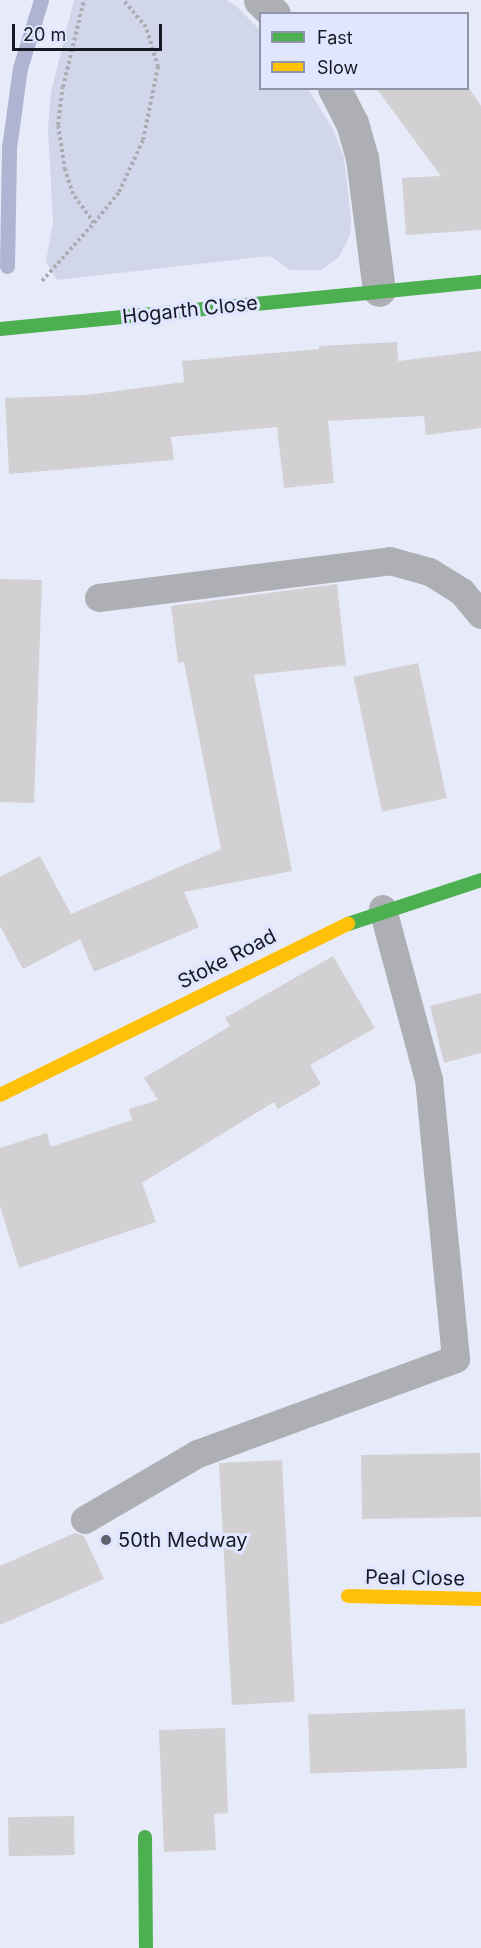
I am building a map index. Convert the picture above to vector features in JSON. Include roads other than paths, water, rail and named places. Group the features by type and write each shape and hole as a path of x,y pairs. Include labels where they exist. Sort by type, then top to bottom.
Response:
{"street":[{"path":"260,0 272,12"},
{"path":"335,90 352,123 362,158 379,290"},
{"name":"Hogarth Close","path":"0,329 379,290 481,282"},
{"name":"Stoke Road","path":"0,1095 278,955 383,909 481,880"},
{"name":"Peal Close","path":"348,1596 481,1599"},
{"path":"145,1837 146,1948"}],"lane":[{"path":"99,598 390,561 438,577 462,592 481,615"},
{"path":"85,1520 198,1454 456,1359 429,1080 383,909"}],"waterway":[{"path":"7,266 9,148 20,68 41,0"}],"place":[{"name":"50th Medway","path":"106,1540"}]}
